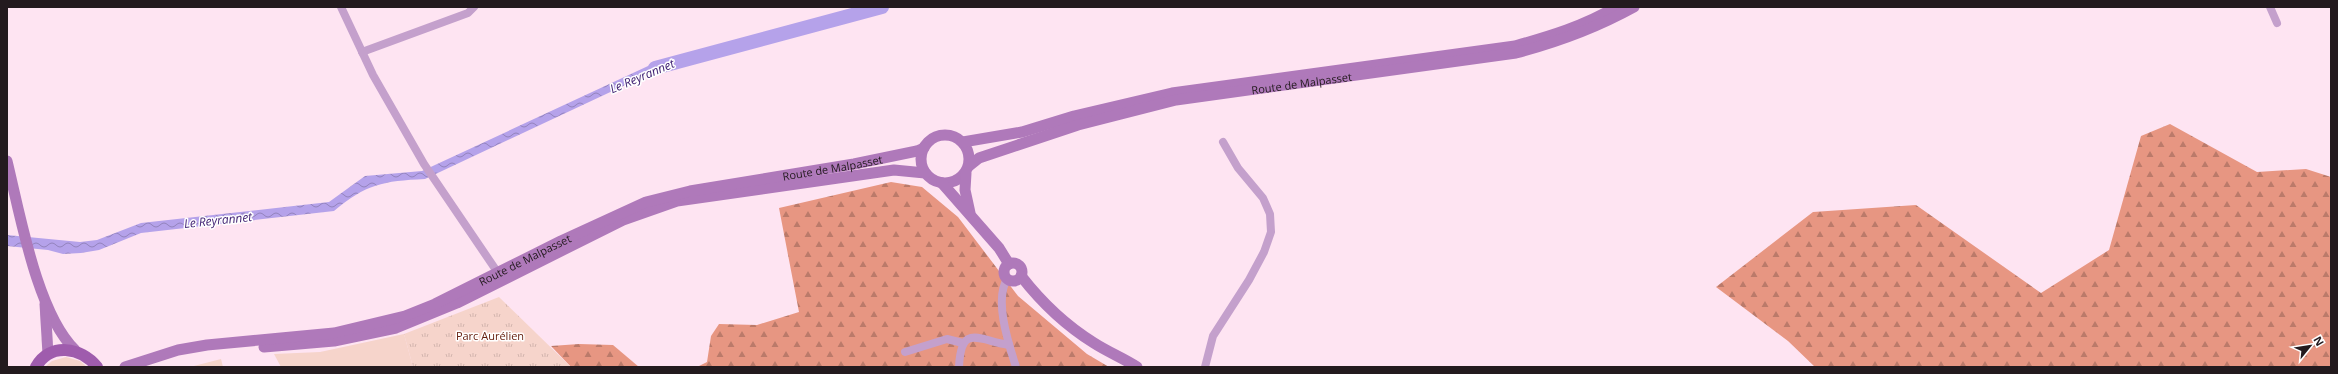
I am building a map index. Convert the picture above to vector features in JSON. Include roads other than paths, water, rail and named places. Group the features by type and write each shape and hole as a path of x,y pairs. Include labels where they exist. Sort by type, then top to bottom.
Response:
{"main road":[{"name":"Route de Malpasset","path":"963,142 1022,132 1074,116 1172,93 1514,46 1560,33 1596,19 1616,7"},
{"name":"Route de Malpasset","path":"967,169 979,158 1078,125 1176,100 1516,54 1556,42 1599,26 1634,7"},
{"path":"967,169 959,179 951,183 942,183 932,180 925,173 921,164 924,148 933,138 940,135 948,135 963,142 968,149 967,169 965,190 973,219"},
{"name":"Route de Malpasset","path":"125,367 178,350 259,343 334,333 405,316 435,304 646,202 690,191 854,164 917,151 924,148"},
{"path":"7,161 24,229 45,301 58,330 75,350 88,357 97,367"},
{"name":"Route de Malpasset","path":"153,367 182,357 259,343 334,341 396,328 457,303 623,220 677,201 835,180 894,170 925,173"},
{"path":"942,183 999,248 1009,264"},
{"path":"1021,276 1015,280 1008,278 1005,274 1005,268 1012,263 1020,265 1021,276 1048,309 1093,343 1137,367"},
{"path":"45,301 48,354"},
{"path":"36,367 48,354 61,350 75,350"}],"street":[{"path":"341,7 362,52 424,164 498,273"},
{"path":"362,52 468,13 474,7"},
{"path":"2270,7 2277,23"},
{"path":"1205,367 1213,336 1249,280 1264,252 1271,232 1270,214 1263,198 1248,182 1223,142"},
{"path":"1008,278 1003,284 1001,298 1009,345 1016,367"},
{"path":"905,352 947,339 963,342 974,337 1009,345"},
{"path":"959,367 960,349 963,342"}],"water":[{"name":"Le Reyrannet","path":"661,60 672,60 673,65 667,66 636,80 425,179 386,183 366,190 345,202 334,211 141,233 99,250 81,253 63,254 48,250 7,246 7,235 80,242 97,240 141,223 329,202 365,176 422,171"}],"waterway":[{"name":"Le Reyrannet","path":"655,68 882,7"}],"park label":[{"name":"Parc Aurélien","path":"490,335"}]}
